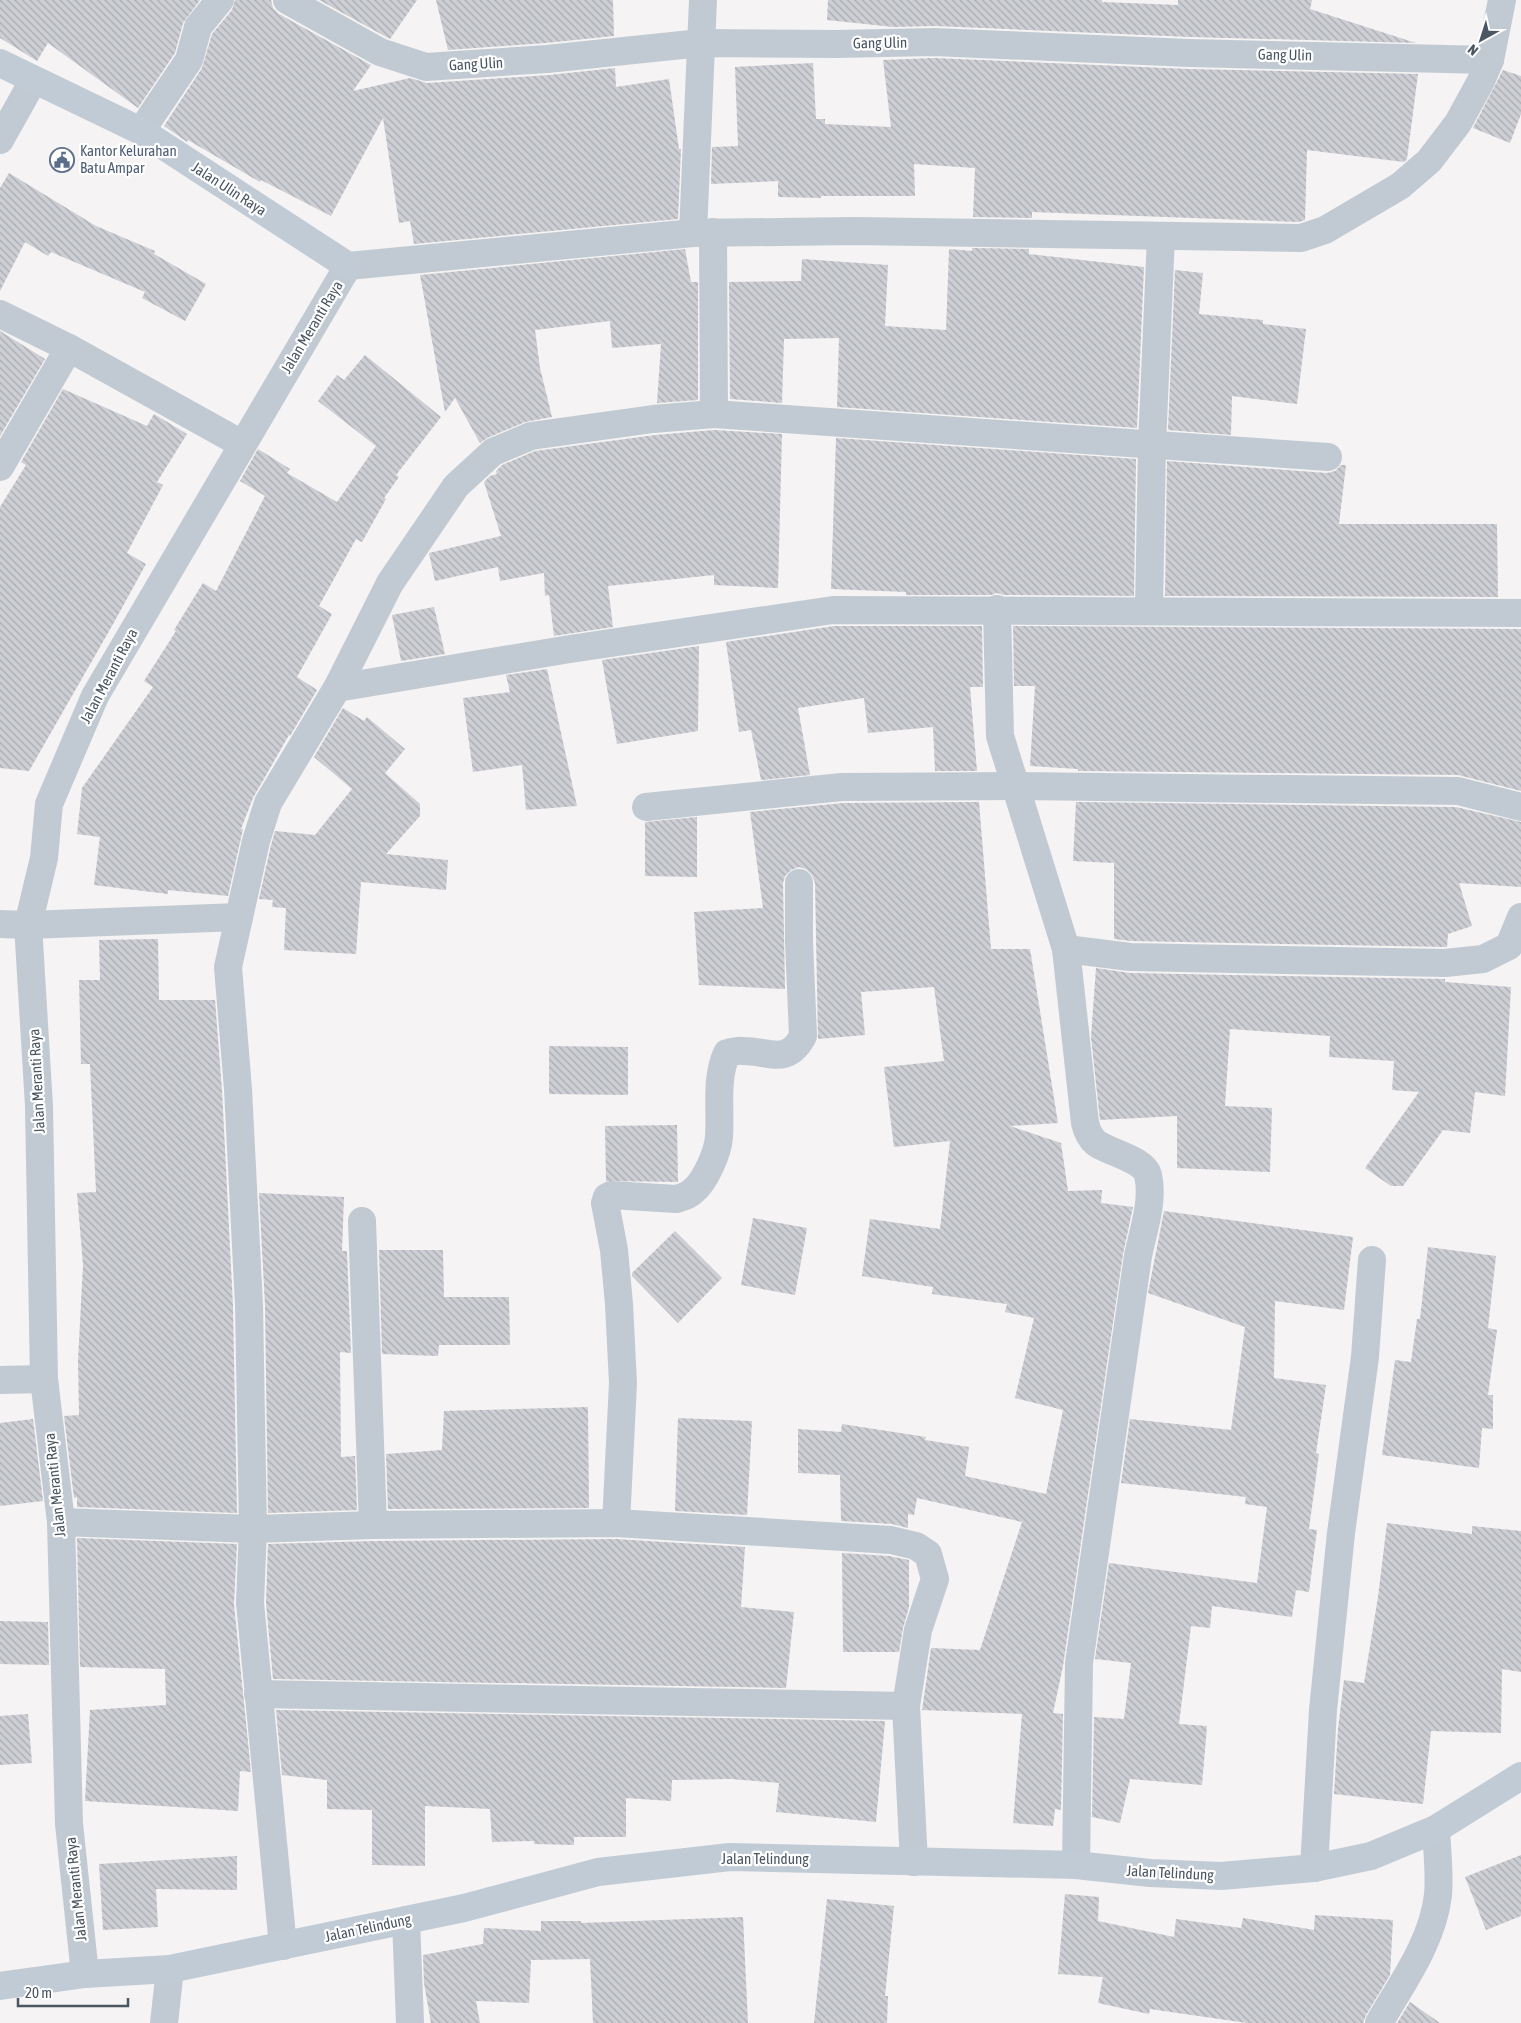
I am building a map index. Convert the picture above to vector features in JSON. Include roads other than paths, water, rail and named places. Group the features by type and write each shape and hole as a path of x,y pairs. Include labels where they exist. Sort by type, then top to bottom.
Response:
{"main road":[{"name":"Jalan Ulin Raya","path":"0,63 141,132 348,266"},
{"name":"Jalan Telindung","path":"0,1986 85,1974 170,1969 464,1908 598,1872 730,1857 1076,1865 1150,1874 1221,1876 1314,1868 1371,1856 1436,1829 1521,1776"}],"street":[{"path":"141,132 189,60 198,27 220,0"},
{"name":"Gang Ulin","path":"287,0 380,52 426,66 547,59 701,43 836,44 934,42 1189,53 1490,60"},
{"path":"703,0 701,43 703,233 714,414"},
{"path":"348,266 703,233 855,231 1301,238 1325,230 1400,186 1429,161 1458,123 1481,81 1490,60 1502,0"},
{"path":"0,140 34,80"},
{"path":"1149,610 1152,445 1161,236"},
{"name":"Jalan Meranti Raya","path":"85,1974 69,1824 61,1522 44,1379 39,1106 28,925 44,858 49,804 95,696 348,266"},
{"path":"0,314 69,348 242,444"},
{"path":"0,467 69,348"},
{"path":"283,1946 250,1603 253,1529 248,1296 238,1089 228,967 256,841 268,803 337,688 390,583 456,486 493,452 532,436 653,418 714,414 1328,457"},
{"path":"337,688 570,649 833,610 1521,613"},
{"path":"997,610 1000,736 1066,949 1085,1123 1088,1133 1096,1143 1142,1166 1148,1173 1150,1196 1138,1256 1079,1663 1076,1865"},
{"path":"646,808 842,787 1017,786 1458,791 1521,807"},
{"path":"616,1523 623,1383 614,1250 606,1203 611,1195 676,1199 686,1196 695,1190 711,1165 719,1139 719,1086 723,1063 727,1053 742,1050 784,1056 797,1048 803,1036 799,941 799,883"},
{"path":"0,924 28,925 239,917"},
{"path":"1066,949 1130,957 1445,963 1483,959 1509,946 1521,917"},
{"path":"362,1221 373,1525"},
{"path":"1314,1868 1322,1710 1340,1532 1365,1357 1372,1260"},
{"path":"0,1380 44,1379"},
{"path":"61,1522 253,1529 373,1525 616,1523 890,1540 916,1546 928,1554 936,1579 918,1630 906,1706 914,1862"},
{"path":"258,1694 906,1706"},
{"path":"1379,2023 1411,1968 1432,1926 1438,1894 1436,1829"},
{"path":"406,1920 410,2023"},
{"path":"164,2023 170,1969"}],"place":[{"name":"Kantor Kelurahan Batu Ampar","path":"62,160"}]}
